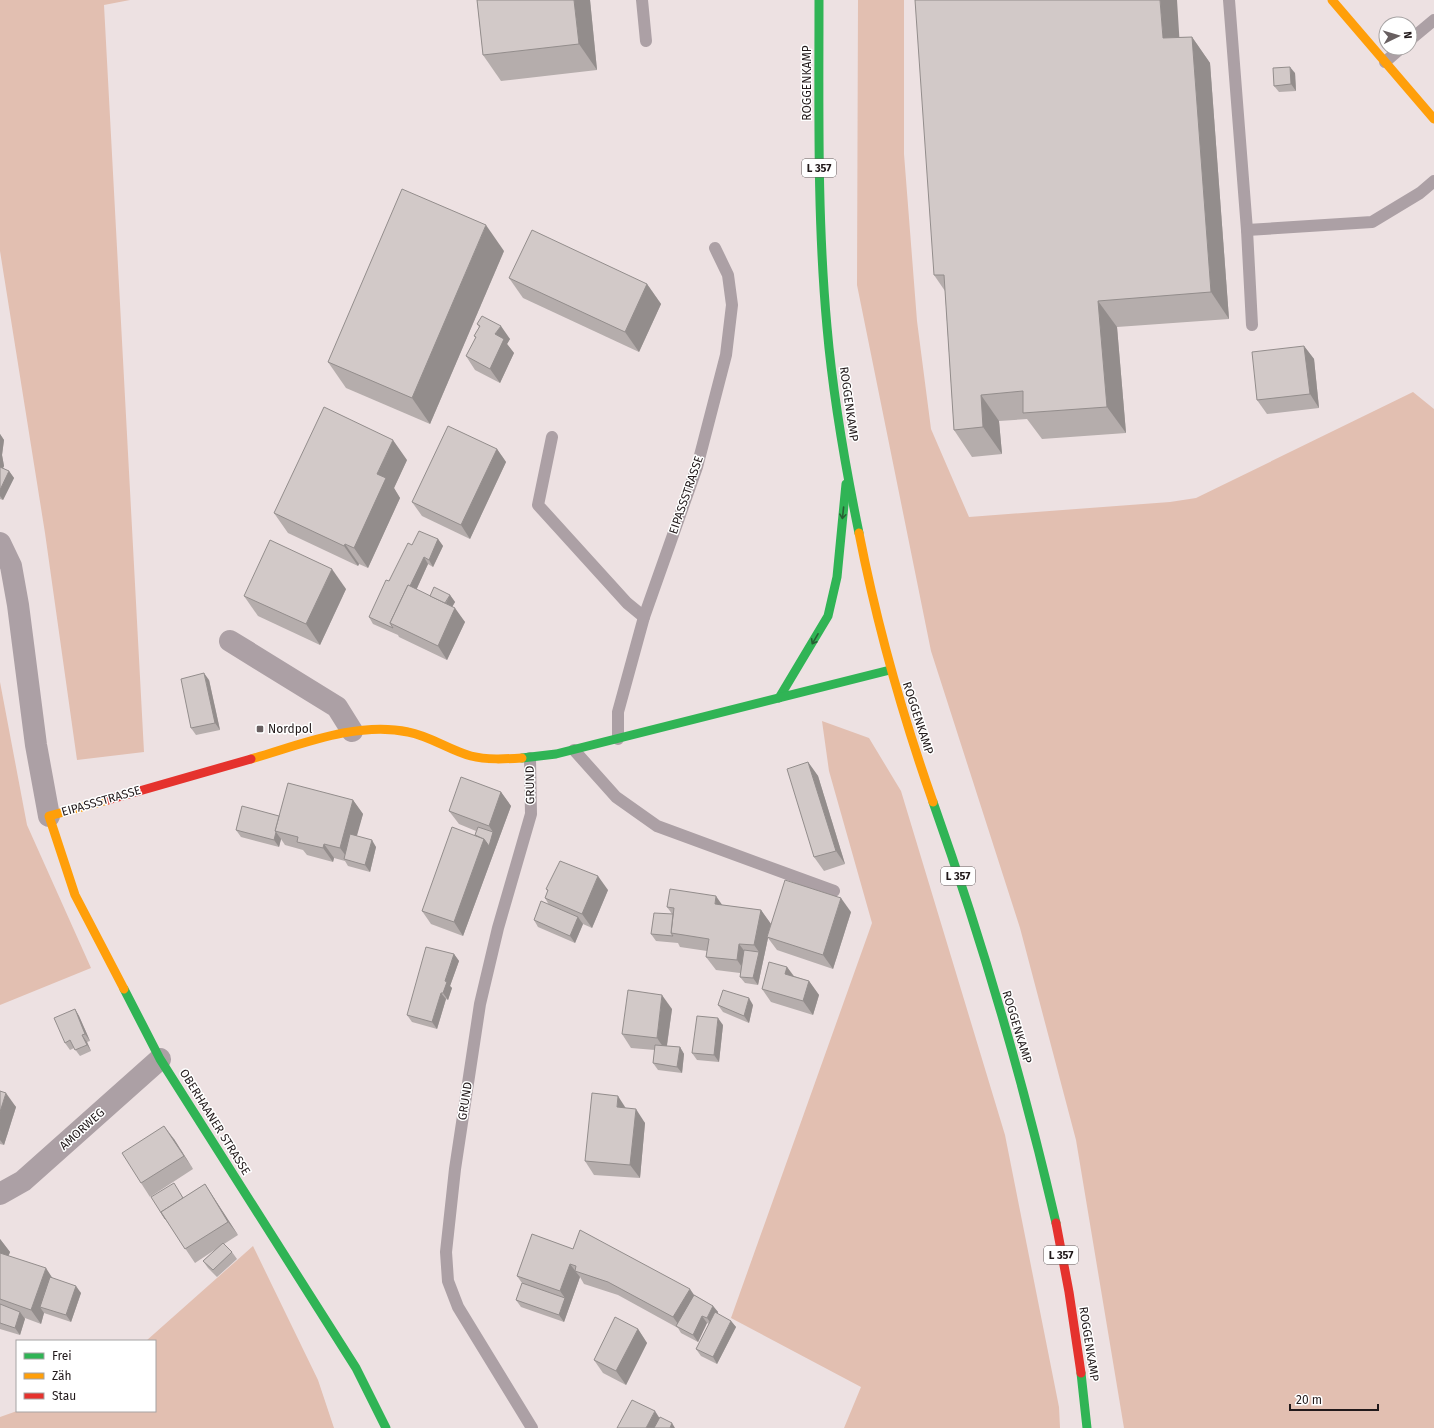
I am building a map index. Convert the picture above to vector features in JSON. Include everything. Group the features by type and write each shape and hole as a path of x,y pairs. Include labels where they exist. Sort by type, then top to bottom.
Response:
{"street":[{"name":"ROGGENKAMP","path":"819,0 819,189 827,336 847,474 872,598 902,713 964,893 1022,1083 1049,1197 1070,1302 1083,1383 1087,1428"},
{"path":"1332,0 1434,119"},
{"path":"779,698 828,616 837,577 847,474"},
{"name":"EIPASSSTRASSE","path":"0,543 11,566 18,605 36,745 49,816 352,731 380,729 409,732 471,756 494,759 530,758 574,750 890,670"},
{"path":"230,641 336,708 352,731"},
{"name":"OBERHAANER STRASSE","path":"49,816 75,895 160,1059 356,1368 386,1428"},
{"name":"AMORWEG","path":"0,1194 23,1181 160,1059"}],"lane":[{"path":"642,0 646,42"},
{"path":"1228,0 1247,230 1252,325"},
{"path":"1418,33 1434,20"},
{"path":"1385,62 1392,56"},
{"path":"1247,230 1372,222 1420,193 1434,181"},
{"name":"EIPASSSTRASSE","path":"618,739 618,712 644,618 697,467 726,355 732,305 728,275 715,248"},
{"path":"552,437 538,505 627,602 644,618"},
{"path":"574,750 616,796 656,826 834,891"},
{"name":"GRUND","path":"530,758 531,814 498,928 480,1004 455,1169 446,1252 448,1281 458,1307 532,1428"}],"shaded area":[{"path":"0,0 130,0 104,5 144,752 77,760 45,533 0,251"},
{"path":"858,0 904,0 904,154 917,321 931,429 969,517 1170,502 1196,498 1413,392 1434,409 1434,1428 1124,1428 1076,1140 1020,928 931,651 857,285"},
{"path":"0,682 27,825 91,968 0,1005"},
{"path":"822,721 869,738 901,791 1005,1135 1059,1407 1060,1428 844,1428 861,1387 731,1318 872,923 829,771"},
{"path":"253,1246 318,1380 334,1428 0,1428 0,1417 16,1411 156,1412 156,1340 147,1340"}],"building":[{"path":"477,0 574,0 579,44 483,55"},
{"path":"915,0 1160,0 1163,38 1192,37 1211,292 1098,301 1107,407 1023,413 1023,391 981,395 983,427 954,430 944,275 934,275"},
{"path":"1290,67 1291,84 1274,86 1273,68"},
{"path":"402,189 486,225 412,398 328,362"},
{"path":"532,230 647,284 625,332 509,278"},
{"path":"482,316 501,326 495,334 504,339 490,369 466,356 476,337 474,336 480,326 477,324"},
{"path":"1304,346 1310,394 1257,400 1252,352"},
{"path":"324,407 393,440 377,474 386,478 354,548 345,544 344,546 274,513"},
{"path":"448,426 497,449 461,525 412,502"},
{"path":"0,467 9,471 0,490"},
{"path":"419,531 438,539 429,560 424,557 410,586 408,585 390,623 393,628 369,617 386,580 389,581 408,543 412,545"},
{"path":"270,540 332,569 306,624 244,596"},
{"path":"408,585 455,608 438,646 390,623"},
{"path":"434,587 450,595 445,603 430,596"},
{"path":"204,673 215,723 191,728 181,679"},
{"path":"808,762 836,851 814,857 787,769"},
{"path":"461,777 501,792 489,826 449,811"},
{"path":"288,783 353,800 340,848 324,844 323,848 297,842 298,837 275,831"},
{"path":"242,806 279,816 274,840 236,830"},
{"path":"452,827 484,839 454,922 422,911"},
{"path":"478,827 493,832 489,846 484,839 475,835"},
{"path":"350,834 372,840 365,865 344,859"},
{"path":"560,861 598,876 582,914 545,898 548,890 546,889"},
{"path":"785,880 841,898 823,955 767,937"},
{"path":"670,889 716,896 715,904 761,910 754,945 739,944 737,960 706,957 709,939 671,933 674,908 667,907"},
{"path":"541,901 578,917 570,936 534,920"},
{"path":"654,913 673,914 671,933 673,936 651,934"},
{"path":"426,947 454,954 445,981 447,982 443,993 441,993 432,1022 407,1015"},
{"path":"744,950 759,952 753,978 740,977"},
{"path":"769,962 787,967 785,974 809,981 803,1001 762,989"},
{"path":"628,990 662,995 657,1038 622,1034"},
{"path":"723,990 749,998 744,1016 718,1005"},
{"path":"75,1009 85,1034 82,1035 87,1045 75,1050 70,1040 65,1043 54,1018"},
{"path":"697,1016 718,1018 714,1055 692,1053"},
{"path":"655,1045 680,1047 677,1067 653,1063"},
{"path":"0,1091 6,1093 0,1112"},
{"path":"592,1093 618,1096 617,1107 636,1109 630,1165 585,1161"},
{"path":"164,1126 184,1156 141,1183 122,1153"},
{"path":"174,1183 183,1198 161,1212 165,1219 151,1197"},
{"path":"205,1184 228,1222 185,1249 161,1212"},
{"path":"580,1230 690,1289 673,1317 608,1282 575,1271 576,1266 570,1264 560,1291 517,1276 532,1234 573,1249"},
{"path":"223,1243 232,1252 213,1270 203,1261"},
{"path":"0,1253 46,1268 31,1310 0,1299"},
{"path":"50,1277 76,1286 66,1315 40,1307"},
{"path":"522,1283 565,1298 559,1315 516,1300"},
{"path":"694,1295 713,1306 707,1318 702,1316 693,1335 676,1326"},
{"path":"0,1304 20,1312 15,1328 0,1323"},
{"path":"715,1312 731,1321 713,1357 696,1349"},
{"path":"615,1317 638,1329 616,1371 594,1360"},
{"path":"632,1400 655,1411 646,1428 617,1428"},
{"path":"660,1417 672,1423 670,1428 654,1428"}],"traffic: fast":[{"path":"819,0 819,164 824,286 836,405 859,533"},
{"path":"779,698 828,616 837,577 846,484"},
{"path":"522,758 556,754 890,670"},
{"path":"933,802 985,958 1016,1063 1056,1223"},
{"path":"124,989 160,1059 356,1368 386,1428"},
{"path":"1081,1373 1087,1428"}],"traffic: slow":[{"path":"1332,0 1434,119"},
{"path":"859,533 891,669 933,802"},
{"path":"251,759 329,736 349,732 389,729 416,734 471,756 490,759 522,758"},
{"path":"108,800 49,816 75,895 124,989"}],"traffic: jam":[{"path":"108,800 251,759"},
{"path":"1056,1223 1069,1292 1081,1373"}],"place":[{"name":"Nordpol","path":"260,729"}]}
